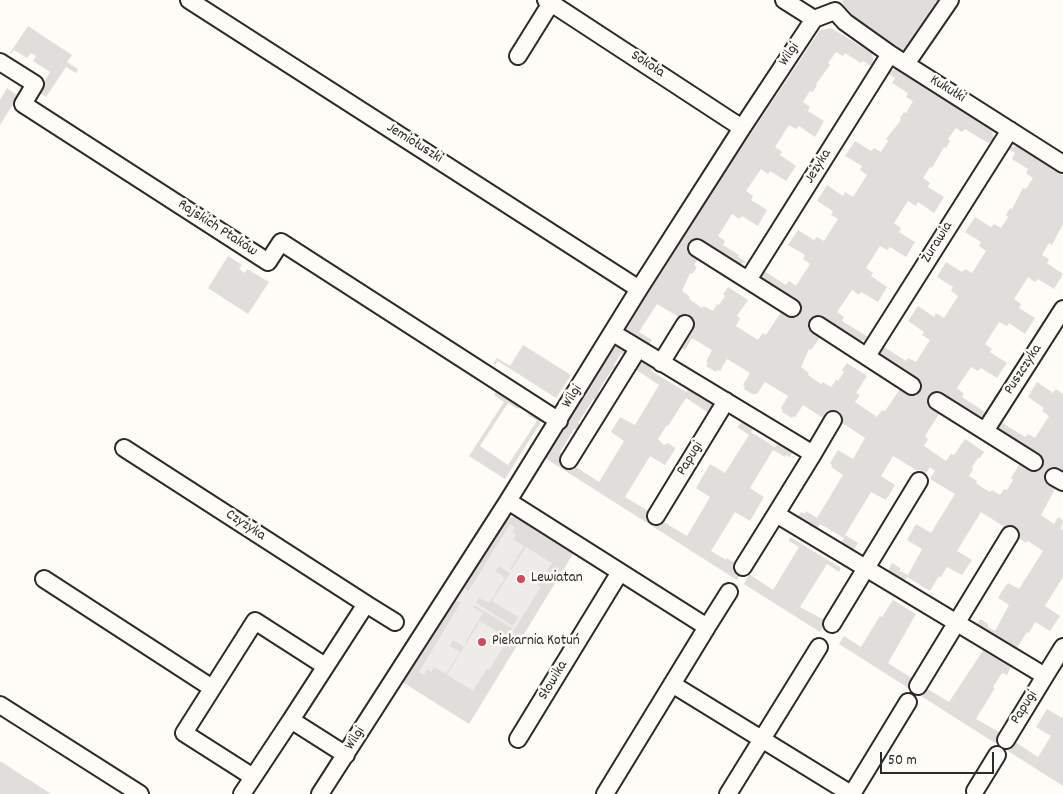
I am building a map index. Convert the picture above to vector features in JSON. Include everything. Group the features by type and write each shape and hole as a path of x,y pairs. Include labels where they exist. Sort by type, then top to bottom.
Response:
{"street":[{"name":"Jemiołuszki","path":"189,0 639,290"},
{"path":"784,0 814,19 834,6"},
{"path":"906,64 950,0"},
{"name":"Sokoła","path":"518,56 550,1 742,128"},
{"name":"Kukułki","path":"834,6 845,22 890,54 1063,164"},
{"name":"Wilgi","path":"322,794 559,421 639,290 814,19"},
{"name":"Jeżyka","path":"748,280 890,54"},
{"name":"Rajskich Ptaków","path":"0,62 35,84 23,104 238,243 268,262 281,242 559,421"},
{"name":"Żurawia","path":"867,356 1010,130"},
{"path":"697,248 792,308"},
{"name":"Puszczyka","path":"985,431 1063,309"},
{"path":"661,363 685,324"},
{"path":"818,325 912,386"},
{"path":"613,333 813,454"},
{"path":"569,460 638,349"},
{"name":"Papugi","path":"656,516 726,401"},
{"path":"937,401 1034,462"},
{"path":"742,567 833,420"},
{"name":"Czyżyka","path":"124,448 395,622"},
{"path":"832,624 919,481"},
{"path":"508,501 707,626"},
{"name":"Papugi","path":"776,514 1045,676"},
{"path":"918,686 1010,535"},
{"name":"Słowika","path":"518,739 620,572"},
{"path":"44,579 212,688"},
{"path":"605,794 729,592"},
{"path":"242,794 366,604"},
{"path":"253,778 184,733 255,621 325,666"},
{"name":"Papugi","path":"1006,740 1063,646"},
{"path":"728,794 819,647"},
{"path":"672,684 851,794 908,702"},
{"path":"0,705 140,794"},
{"path":"290,720 346,755"},
{"path":"976,793 997,755"}],"shaded area":[{"path":"843,0 941,0 908,48 902,50 856,22 844,6"},
{"path":"28,26 72,55 67,62 78,69 76,73 66,67 46,97 38,92 50,72 33,61 36,56 31,53 27,58 14,50 10,53"},
{"path":"831,28 872,53 874,64 872,67 863,61 861,63 845,53 843,56 836,52 813,92 810,91 803,102 810,107 808,111 824,121 815,137 799,126 796,129 789,125 775,147 782,152 780,155 796,166 786,181 770,171 768,174 761,169 746,191 753,196 751,200 767,210 758,226 742,216 739,219 732,214 718,236 725,241 723,245 746,262 738,265 699,239 690,252 699,258 694,265 697,267 692,274 690,273 682,291 690,297 689,299 702,308 704,306 713,311 725,296 723,294 728,287 748,300 737,316 740,318 736,326 758,340 763,333 766,335 783,309 794,316 800,307 761,280 761,269 786,285 789,281 796,286 810,264 803,259 805,255 788,245 798,230 814,240 817,237 824,241 838,219 831,215 833,211 817,201 827,185 843,196 845,192 853,197 867,175 860,170 862,166 845,156 855,141 871,151 874,148 881,152 888,141 886,139 913,101 906,97 908,93 892,83 895,78 885,72 896,69 991,129 994,140 992,143 988,143 965,129 962,132 956,128 948,139 950,141 946,148 944,147 932,168 930,167 923,178 930,183 928,187 944,197 934,213 918,202 916,206 908,201 894,223 901,228 899,232 915,242 906,257 890,247 887,250 880,246 866,268 873,273 871,276 887,287 878,302 861,292 859,295 852,290 837,312 844,317 842,321 868,337 866,340 858,341 818,315 813,323 821,336 811,350 809,349 801,367 809,373 808,375 821,384 823,382 831,387 844,372 842,370 847,363 867,376 856,393 860,395 855,402 877,417 882,410 885,411 902,386 913,394 921,381 880,353 884,347 906,361 908,358 916,362 930,340 922,335 924,332 908,321 918,306 934,317 936,313 944,318 958,296 951,291 953,287 937,277 946,262 962,272 965,269 972,273 986,251 979,246 981,242 965,232 975,217 991,227 994,224 1001,228 1008,217 1006,215 1010,208 1012,209 1023,188 1026,189 1033,178 1026,173 1028,169 1012,159 1015,153 1005,148 1016,146 1063,176 1063,224 1052,245 1049,243 1042,255 1049,259 1047,263 1063,274 1054,289 1038,279 1035,282 1028,277 1014,299 1021,304 1019,308 1035,318 1025,334 1009,323 1007,326 999,322 985,344 992,349 990,352 1007,363 997,378 981,368 978,371 971,367 957,388 964,394 962,397 988,414 977,417 941,411 925,436 928,439 924,446 946,461 951,454 954,455 965,439 984,452 972,467 973,469 969,476 983,488 990,492 992,490 1000,495 1004,489 1007,490 1013,480 1011,478 1021,462 1033,470 1041,459 1000,432 999,421 1025,437 1028,434 1035,438 1049,416 1042,411 1044,408 1028,397 1037,382 1053,393 1056,389 1063,394 1063,474 1041,515 1054,524 1058,517 1063,520 1061,529 1063,530 1063,577 1045,606 1060,616 1050,631 1035,622 1015,651 976,627 980,619 995,631 1009,605 998,598 1002,591 1008,583 1019,589 1043,551 1028,541 1026,543 1017,537 1019,533 1008,525 1006,528 981,512 957,551 972,560 962,575 947,567 930,591 907,577 904,582 888,572 892,563 900,568 900,571 908,575 922,549 907,540 916,524 931,533 955,494 930,479 935,471 930,467 926,473 918,471 893,456 881,476 895,485 894,487 886,500 871,492 845,535 858,543 853,551 841,543 844,538 820,524 817,529 798,516 801,512 805,514 806,511 817,518 843,475 831,467 830,463 838,450 853,459 865,438 829,414 819,432 816,430 823,418 803,405 795,417 793,416 792,418 782,412 781,408 788,396 765,382 757,394 755,393 754,395 744,389 745,386 743,385 750,373 727,359 720,371 717,370 716,372 706,366 712,350 692,338 685,350 681,348 695,325 657,304 639,332 652,340 649,345 624,330 649,287 820,30"},
{"path":"7,88 18,96 0,125 0,100"},
{"path":"228,256 242,265 239,269 245,273 247,269 269,282 248,314 208,288"},
{"path":"523,345 571,375 556,398 498,361 495,365 493,364 497,358 510,366"},
{"path":"614,345 627,352 626,356 621,353 614,365 619,368 617,371 612,369 598,392 602,395 598,402 593,399 578,423 583,426 580,432 574,429 560,452 565,456 564,459 599,482 624,441 611,432 620,417 635,425 659,385 635,369 639,363 644,360 654,365 651,371 686,392 689,388 715,405 710,414 686,398 658,439 664,445 668,443 675,448 674,451 665,465 650,456 625,497 650,512 648,515 654,519 661,523 662,521 687,536 710,497 696,488 710,464 725,473 749,435 737,427 744,420 754,427 751,432 775,447 779,442 793,451 790,457 786,455 785,457 773,450 750,488 764,497 750,521 735,512 711,551 738,565 742,571 737,580 545,458"},
{"path":"496,391 520,406 518,409 508,403 480,446 508,465 537,421 528,415 529,413 542,420 505,479 469,456 504,402 494,395"},
{"path":"518,516 574,552 469,724 401,681 453,601 461,602 419,672 424,675 427,669 431,672 434,667 446,674 460,652 450,646 453,640 464,647 447,675 473,691 487,669 489,670 541,587 538,585 552,563 526,547 511,570 524,546 513,539 516,535 512,532 515,527 510,524 468,592 462,585 504,519"},
{"path":"504,519 574,552 469,724 401,681"},
{"path":"790,537 841,568 839,572 827,564 800,607 826,621 820,632 744,584 749,574 773,590 799,547 789,541"},
{"path":"499,566 510,573 492,601 518,617 513,626 476,603 479,598 489,603 505,578 495,571"},
{"path":"893,600 916,614 888,663 913,679 911,683 924,687 949,702 984,649 1012,666 1007,675 1002,673 976,719 1001,733 995,743 839,644 844,636 861,647 880,616 882,617"},
{"path":"474,605 512,628 506,637 480,621 465,643 483,613 473,607"},
{"path":"1047,709 1062,718 1063,716 1063,786 1008,751 1014,741 1038,757 1051,736 1036,727"},
{"path":"0,761 51,794 0,794"}],"place":[{"name":"Lewiatan","path":"521,579"},
{"name":"Piekarnia Kotuń","path":"482,642"}]}
